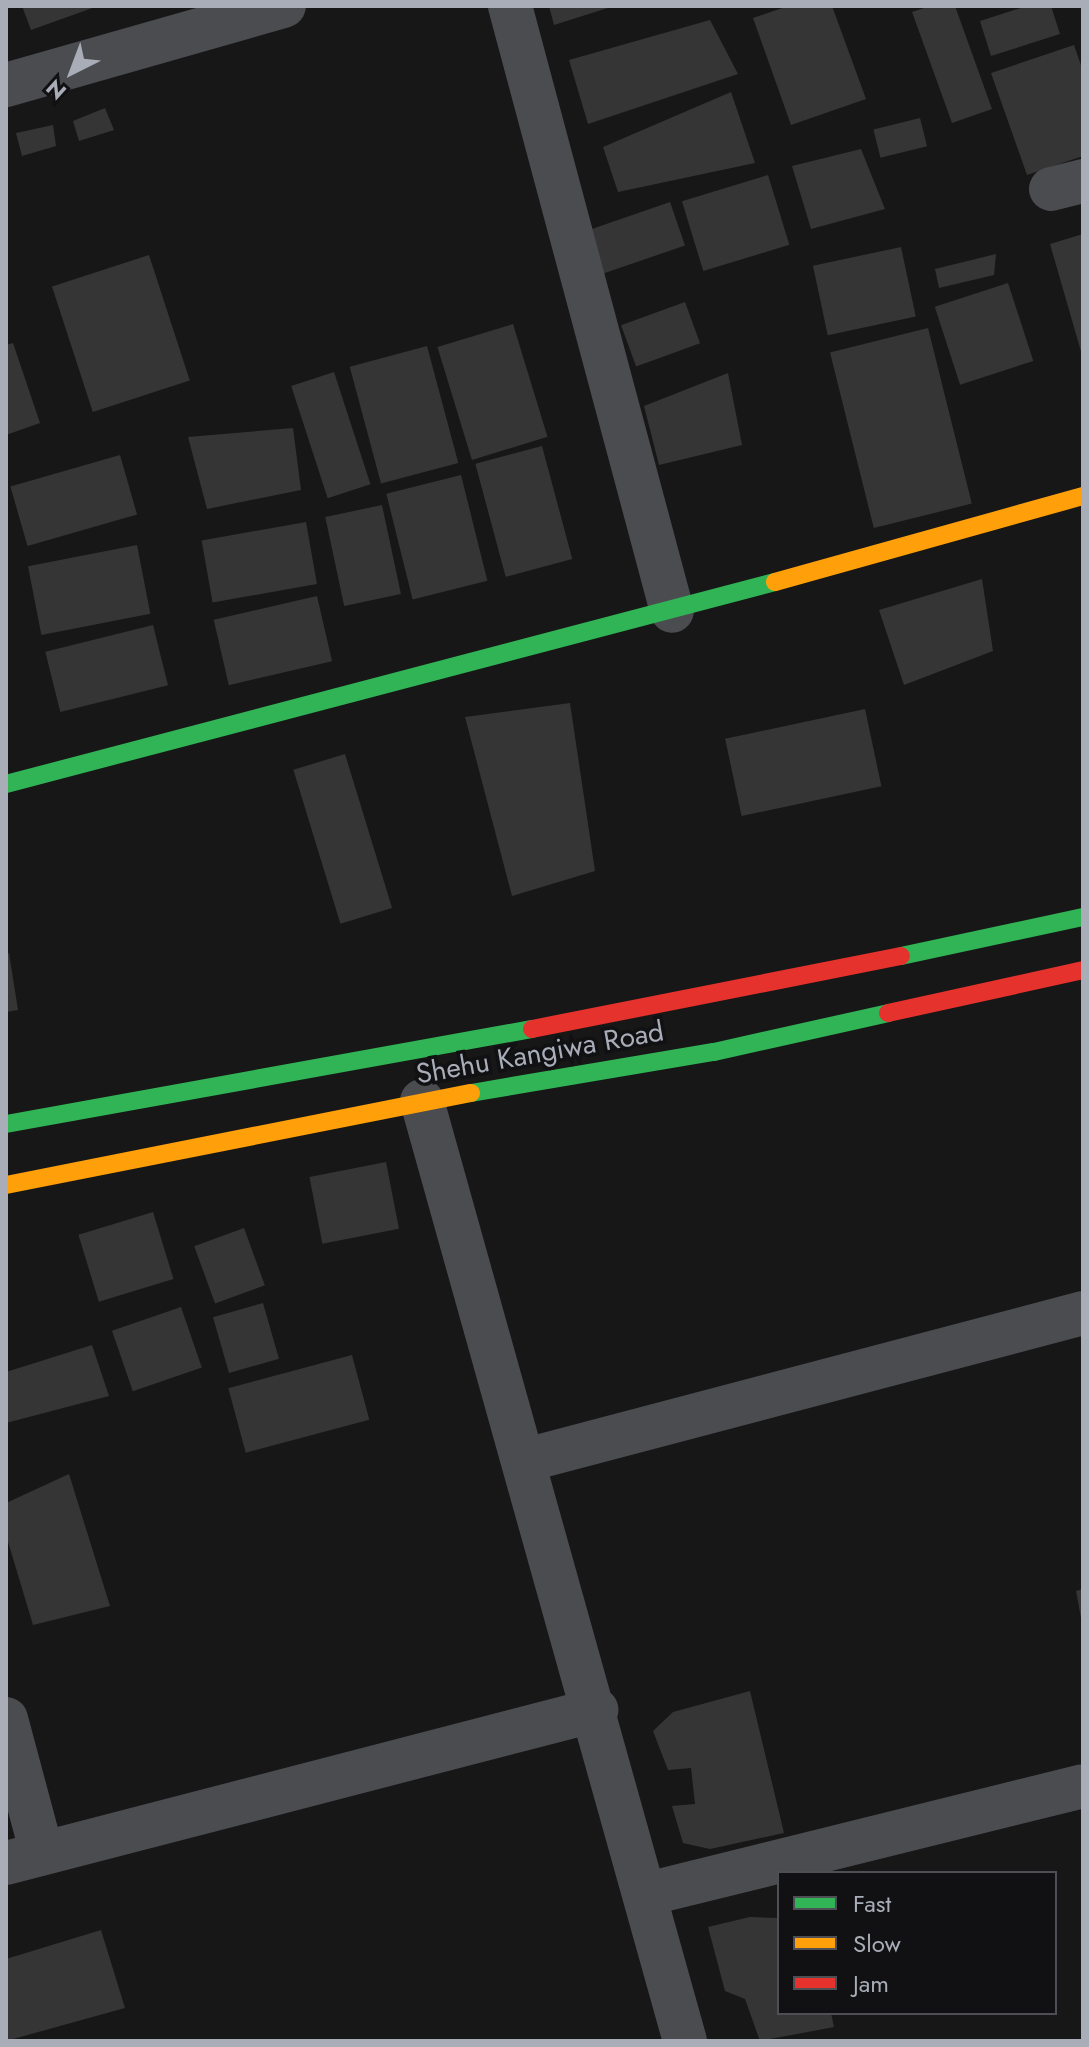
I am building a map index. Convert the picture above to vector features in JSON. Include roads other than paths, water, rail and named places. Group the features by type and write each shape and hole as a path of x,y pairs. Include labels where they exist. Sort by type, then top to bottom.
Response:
{"main road":[{"path":"6,784 672,611 1083,496"},
{"name":"Shehu Kangiwa Road","path":"6,1124 705,1004 1083,917"},
{"name":"Shehu Kangiwa Road","path":"6,1185 1083,970"}],"street":[{"path":"6,85 196,19 284,6"},
{"path":"510,6 672,611"},
{"path":"422,1101 596,1710 685,2041"},
{"path":"526,1460 1083,1313"},
{"path":"6,1719 24,1858 596,1710"},
{"path":"647,1894 1083,1786"}]}
